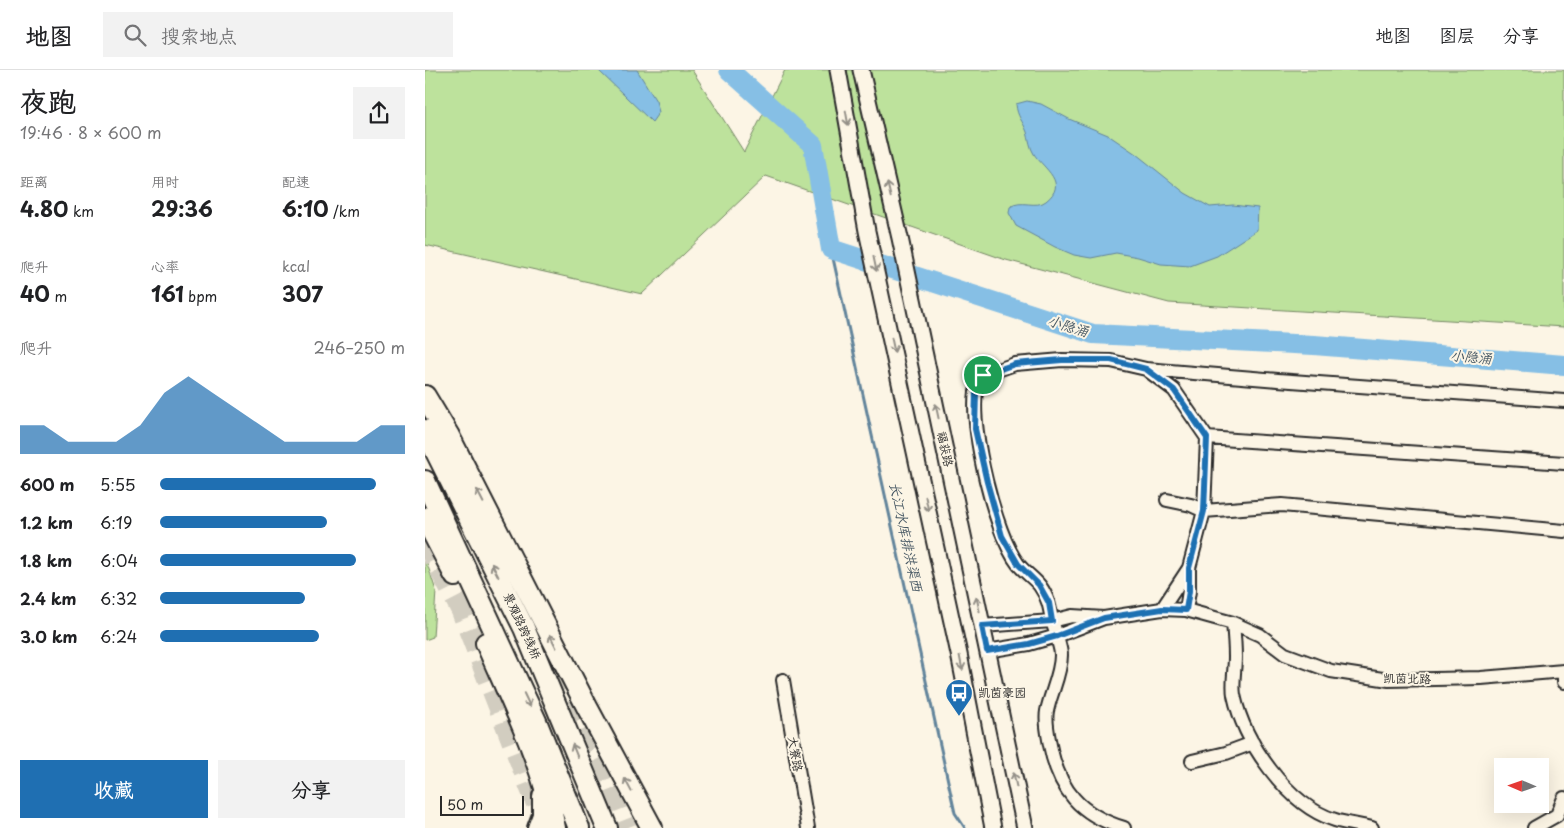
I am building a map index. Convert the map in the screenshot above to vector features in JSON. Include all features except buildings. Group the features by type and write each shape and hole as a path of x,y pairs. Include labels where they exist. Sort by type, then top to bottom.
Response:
{"highway":[{"path":"425,396 449,436 587,707 652,828"},
{"name":"景观路跨线桥","path":"425,430 524,628 607,828"},
{"path":"425,481 536,721 579,828"},
{"path":"425,518 465,594 534,756 553,815 555,828"},
{"path":"538,828 543,815 544,787"}],"street":[{"path":"838,70 867,231 959,654 992,827"},
{"name":"福获路","path":"861,70 901,238 1025,828"},
{"path":"1124,828 1097,818 1078,804 1064,784 1054,762 1048,735 1047,713 1060,671 1061,653 1049,603 1039,585 1018,564 1002,536 975,429 976,392 983,375 1015,364 1062,360 1111,360 1146,369 1564,400"},
{"path":"1146,369 1174,390 1207,438 1204,511 1189,568 1189,591 1186,610"},
{"path":"1207,438 1564,463"},
{"path":"1167,500 1191,504 1204,511 1281,505 1564,531"},
{"path":"1162,609 1189,568"},
{"name":"凯茵北路","path":"1104,618 1162,609 1186,610 1233,623 1260,635 1285,654 1331,671 1389,680 1481,678 1564,671"},
{"path":"982,626 1052,621 1072,616 1104,618"},
{"path":"987,651 1029,644 1057,636 1104,618"},
{"path":"1233,623 1235,654 1234,693 1242,722 1266,765 1285,788 1312,809 1334,820 1373,828"},
{"path":"1564,675 1564,682"},
{"name":"大寮路","path":"783,680 808,828"},
{"path":"1192,761 1226,753 1253,743"},
{"path":"1534,828 1557,815 1564,798"}],"green space":[{"path":"425,70 692,70 744,152 785,70 1564,70 1564,327 1169,303 1006,260 766,176 642,294 425,245"},
{"path":"425,557 436,591 433,637 425,640"}],"water":[{"path":"598,70 637,70 656,101 659,112 652,122"},
{"path":"1027,101 1041,104 1069,119 1108,135 1136,154 1185,193 1210,207 1233,205 1258,208 1257,230 1217,256 1190,266 1161,264 1116,253 1091,258 1074,255 1016,226 1009,213 1010,207 1019,204 1042,203 1046,201 1055,188 1052,176 1033,152 1018,112 1016,104"}],"waterway":[{"name":"小隐涌","path":"729,70 813,145 831,249 1093,334 1314,345 1564,365"},
{"name":"长江水库排洪渠西","path":"831,249 955,813 965,828"}],"tunnel":[{"path":"425,540 462,611 544,822"},
{"path":"526,611 600,762 626,828"}],"place":[{"name":"凯茵豪园","path":"959,717"}],"route":[{"path":"1062,360 1111,360 1146,369 1174,390 1207,438 1204,511 1189,568 1189,591 1186,610 1162,609 1104,618 1057,636 1029,644 987,651 982,626 1052,621 1049,603 1039,585 1018,564 1002,536 975,429 976,392 983,375 1015,364 1062,360"}]}
